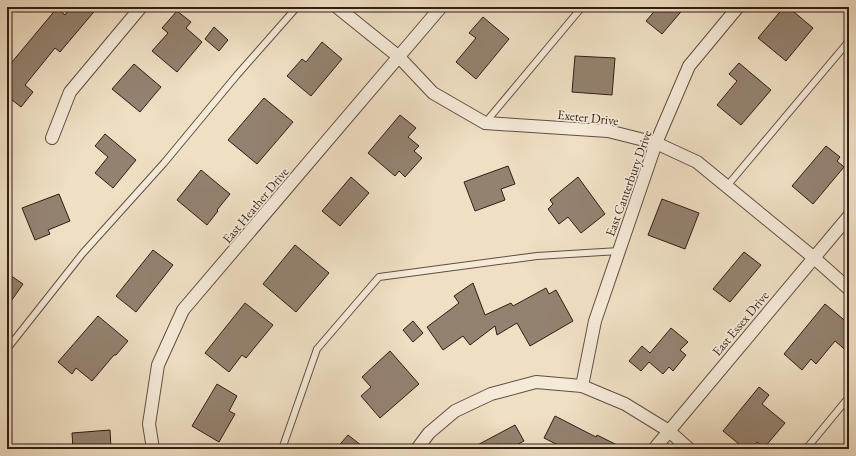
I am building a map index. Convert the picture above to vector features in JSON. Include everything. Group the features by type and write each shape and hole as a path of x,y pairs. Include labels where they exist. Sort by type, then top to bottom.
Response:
{"street":[{"path":"52,138 70,92 141,7"},
{"name":"Exeter Drive","path":"337,7 399,57 433,93 485,123 608,131 656,142 697,162 813,257 849,289"},
{"name":"East Heather Drive","path":"153,449 150,424 158,365 183,310 441,7"},
{"name":"East Canterbury Drive","path":"582,386 595,321 656,142 689,66 738,7"},
{"name":"East Essex Drive","path":"654,449 813,257 849,216"},
{"path":"417,449 429,433 454,411 492,394 536,382 582,386 625,404 669,431 689,449"}],"lane":[{"path":"7,349 84,254 297,7"},
{"path":"485,123 582,7"},
{"path":"727,186 849,41"},
{"path":"282,449 316,349 379,277 537,256 619,250"},
{"path":"806,449 849,397"}],"building":[{"path":"71,7 98,7 60,52 55,48 25,85 33,92 21,107 7,96 7,68 57,8 65,15"},
{"path":"658,7 685,7 662,34 646,21"},
{"path":"784,7 788,7 813,28 786,61 758,38"},
{"path":"177,11 191,22 186,28 202,42 177,72 152,51 168,33 162,28"},
{"path":"483,17 509,39 476,79 456,62 476,38 469,33"},
{"path":"214,27 228,40 219,51 205,39"},
{"path":"322,42 342,59 311,96 287,76 302,59 306,62"},
{"path":"575,56 615,58 612,95 572,92"},
{"path":"739,63 771,90 741,125 717,105 737,81 729,74"},
{"path":"134,64 161,87 140,112 112,89"},
{"path":"264,98 293,122 257,164 228,140"},
{"path":"400,115 416,128 408,137 419,146 414,151 422,158 405,177 399,171 395,176 368,153"},
{"path":"105,134 136,160 113,188 95,173 108,157 95,146"},
{"path":"826,146 840,157 837,161 844,167 813,204 792,186"},
{"path":"508,166 515,184 501,189 505,200 475,211 464,182"},
{"path":"201,170 230,194 207,225 177,200"},
{"path":"351,177 369,193 340,226 322,211"},
{"path":"578,177 605,214 581,233 568,217 559,224 548,209 553,204 550,200"},
{"path":"59,194 70,221 48,230 50,234 35,240 22,208"},
{"path":"662,199 699,213 685,249 648,235"},
{"path":"295,245 329,273 296,312 263,284"},
{"path":"153,250 173,265 136,312 116,296"},
{"path":"744,252 761,265 730,302 713,289"},
{"path":"7,273 23,284 7,307"},
{"path":"473,283 485,315 511,303 513,306 546,288 549,294 556,290 573,321 530,346 517,323 497,335 495,326 470,345 463,336 443,350 427,327 459,303 454,296"},
{"path":"245,303 273,325 246,358 242,355 229,372 205,353"},
{"path":"825,304 849,324 849,353 835,341 816,364 811,359 802,370 784,354"},
{"path":"98,316 128,341 92,381 76,368 72,374 58,362"},
{"path":"413,321 423,333 413,342 403,330"},
{"path":"671,328 688,342 680,350 686,355 673,371 669,367 663,374 649,362 641,371 629,361 642,346 650,353"},
{"path":"390,351 419,384 380,418 361,396 371,387 362,377"},
{"path":"217,384 237,396 229,411 235,414 219,442 192,426"},
{"path":"759,387 769,395 762,404 785,423 764,448 757,442 751,449 745,449 723,431"},
{"path":"555,416 596,437 597,435 625,449 556,449 558,445 544,438"},
{"path":"515,425 524,441 509,449 470,449"},
{"path":"110,430 111,449 73,449 72,433"},
{"path":"348,435 366,449 336,449"}]}
